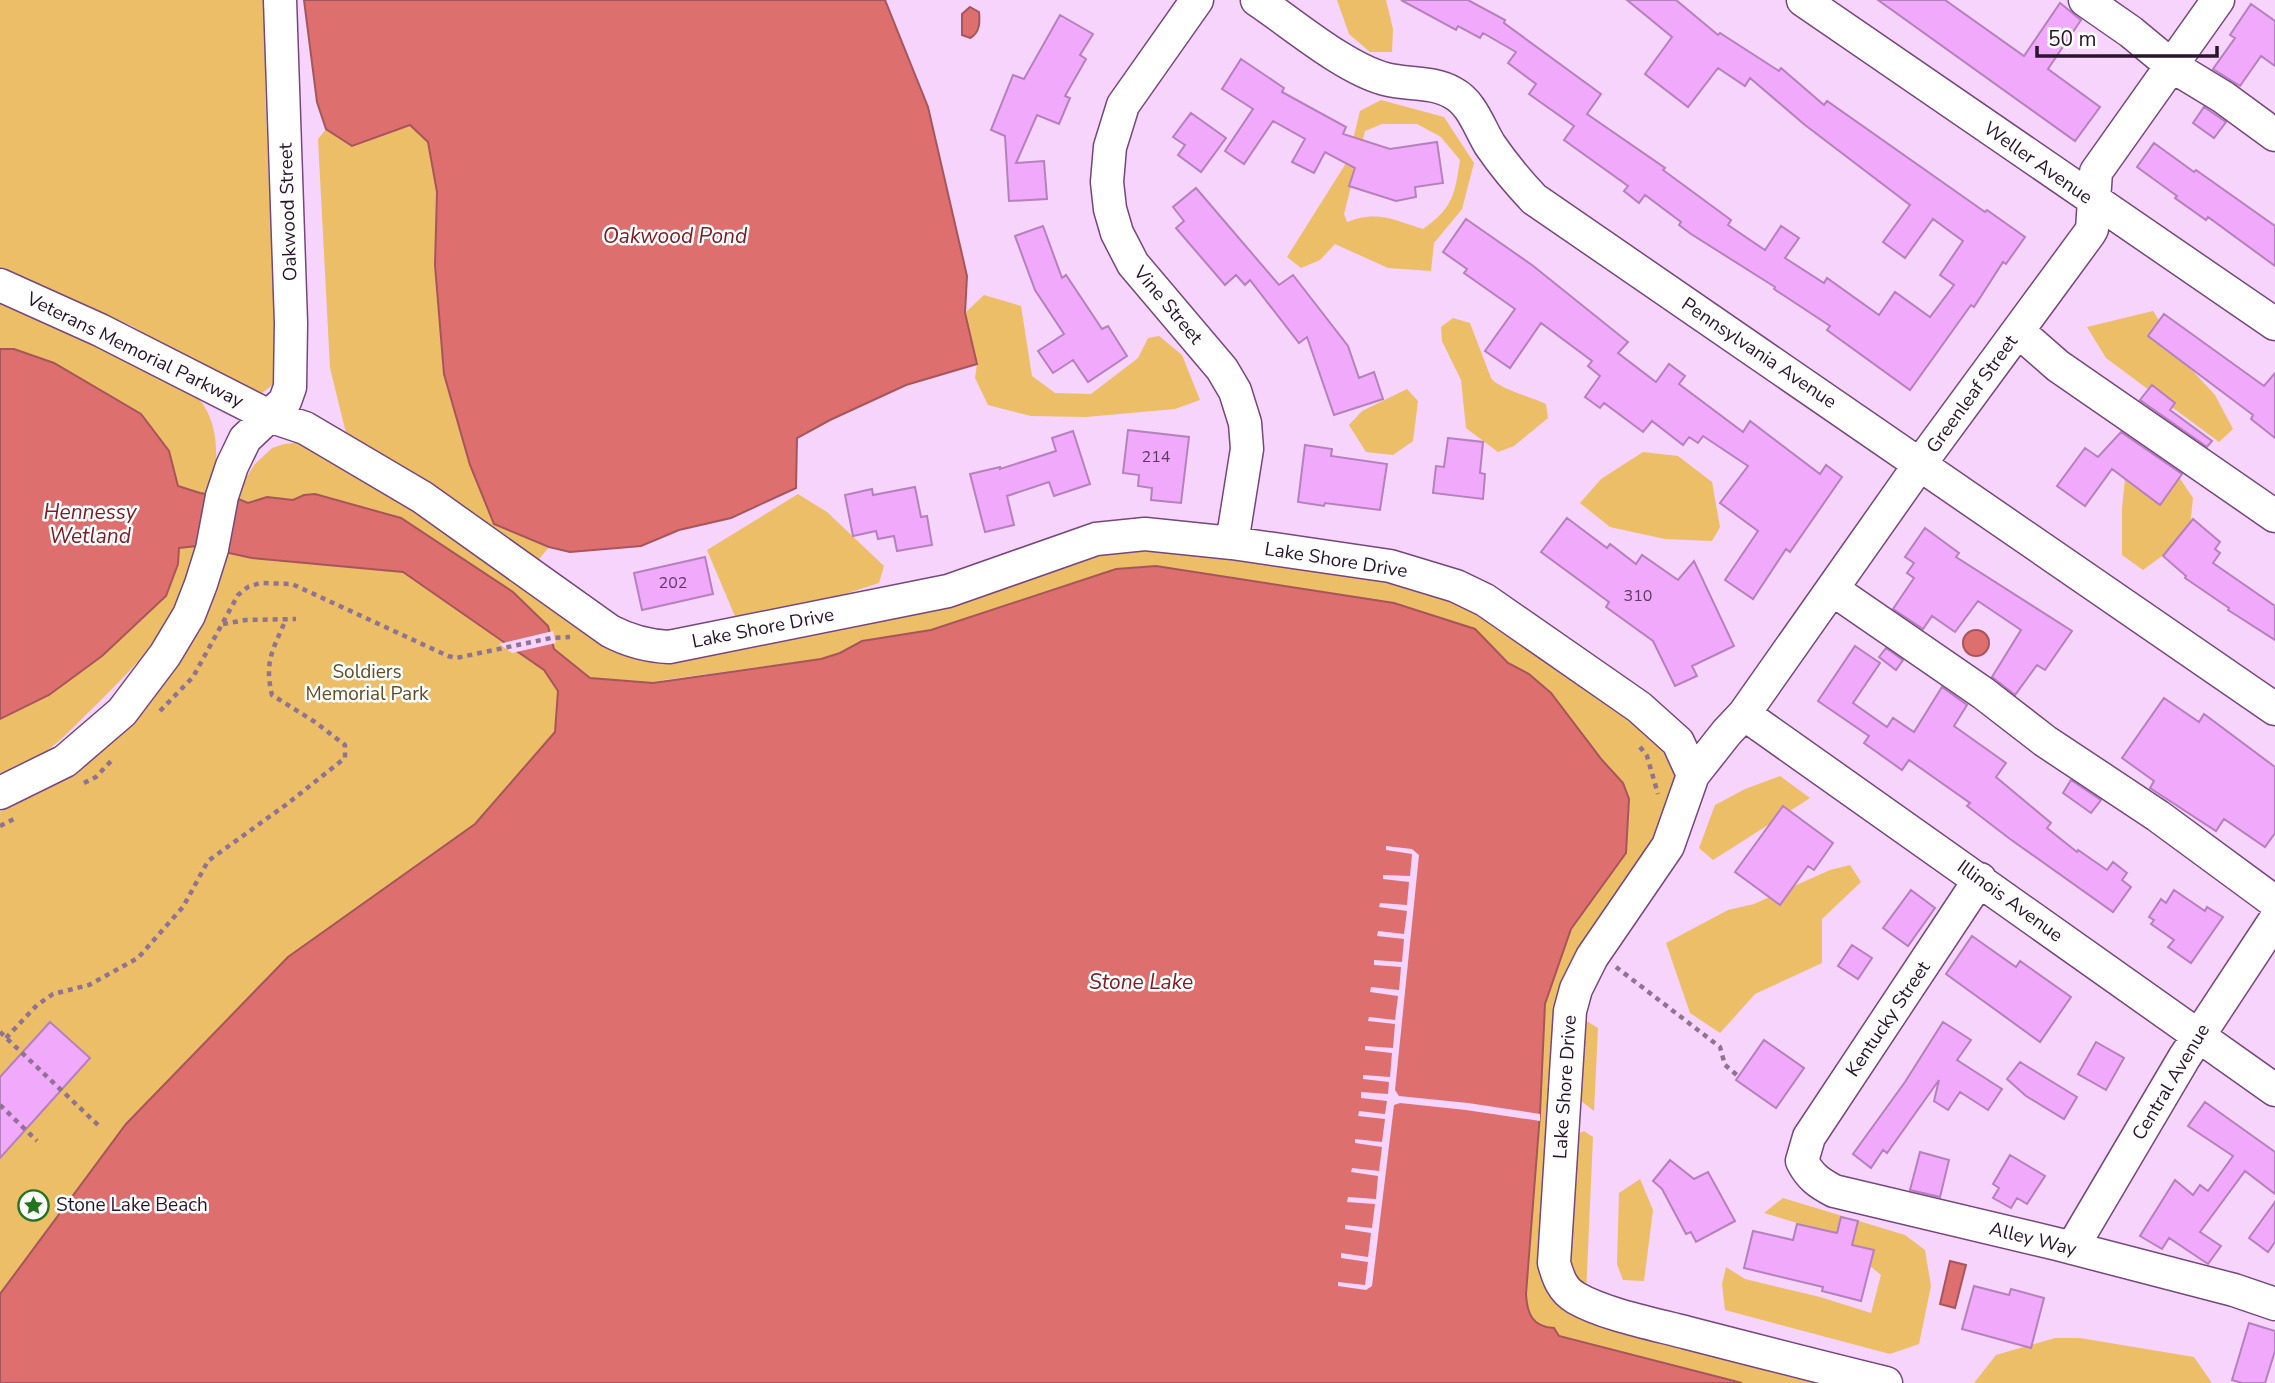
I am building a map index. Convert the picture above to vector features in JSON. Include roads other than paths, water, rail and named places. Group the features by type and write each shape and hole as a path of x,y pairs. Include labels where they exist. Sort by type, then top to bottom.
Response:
{"street":[{"name":"Oakwood Street","path":"0,793 65,761 122,712 165,655 188,615 212,549 222,496 232,466 245,439 285,401 290,387 292,323 280,0"},
{"name":"Vine Street","path":"1197,0 1123,106 1110,147 1107,182 1110,209 1117,233 1133,264 1222,369 1235,391 1245,423 1247,449 1232,543"},
{"name":"Pennsylvania Avenue","path":"1257,0 1344,60 1384,78 1440,87 1454,93 1468,105 1489,144 1512,176 1534,199 2275,709"},
{"path":"2085,0 2131,32 2172,66 2223,97 2275,135"},
{"name":"Greenleaf Street","path":"1693,775 1744,714 1920,464 2092,229 2096,172 2218,0"},
{"name":"Weller Avenue","path":"1817,4 2094,202 2275,324"},
{"name":"Veterans Memorial Parkway","path":"0,285 100,330 269,416"},
{"path":"2018,331 2058,366 2275,516"},
{"name":"Lake Shore Drive","path":"269,416 305,428 422,497 610,631 652,646 669,647 948,591 1096,539 1146,534 1232,543 1390,566 1457,586 1485,600 1639,707 1678,742 1693,775 1668,846 1596,952 1576,989 1569,1023 1553,1263 1558,1278 1574,1297 1592,1305 1650,1323 1886,1383"},
{"path":"1832,589 1952,671 2045,741 2158,816 2275,902"},
{"name":"Illinois Avenue","path":"1744,714 2275,1090"},
{"name":"Kentucky Street","path":"1802,1161 1809,1137 1980,879"},
{"name":"Central Avenue","path":"2072,1248 2198,1036 2275,920"},
{"name":"Alley Way","path":"1802,1161 1814,1180 1834,1191 2072,1248 2234,1290 2275,1304"}],"water":[{"name":"Oakwood Pond","path":"304,0 885,0 928,107 967,276 965,313 977,364 906,385 797,438 796,488 731,518 679,530 641,546 570,552 549,547 494,524 470,465 444,374 435,265 437,192 428,142 410,125 352,146 326,129 317,102"},
{"path":"970,7 979,12 979,20 978,30 970,38 962,35 962,14"},
{"name":"Stone Lake","path":"0,349 14,349 54,363 141,414 169,451 178,486 248,503 267,497 293,500 315,494 401,518 513,592 548,626 554,649 590,678 653,683 821,659 840,653 862,641 931,630 1116,569 1156,566 1394,603 1475,629 1508,663 1529,674 1551,693 1623,783 1629,799 1626,853 1571,929 1545,1004 1540,1114 1526,1294 1529,1313 1540,1325 1554,1328 1559,1336 1742,1383 0,1383 0,1294 126,1124 288,957 475,824 555,732 558,691 544,670 403,572 252,558 197,546 179,548 178,564 166,596 102,656 49,695 0,719"},
{"path":"1976,630 1985,634 1989,643 1985,652 1976,656 1967,652 1963,643 1967,634"},
{"path":"1950,1261 1966,1265 1955,1308 1940,1304"}],"place":[{"name":"Stone Lake Beach","path":"33,1205"}],"water label":[{"name":"Hennessy Wetland","path":"90,524"}],"park label":[{"name":"Soldiers Memorial Park","path":"367,683"}]}
